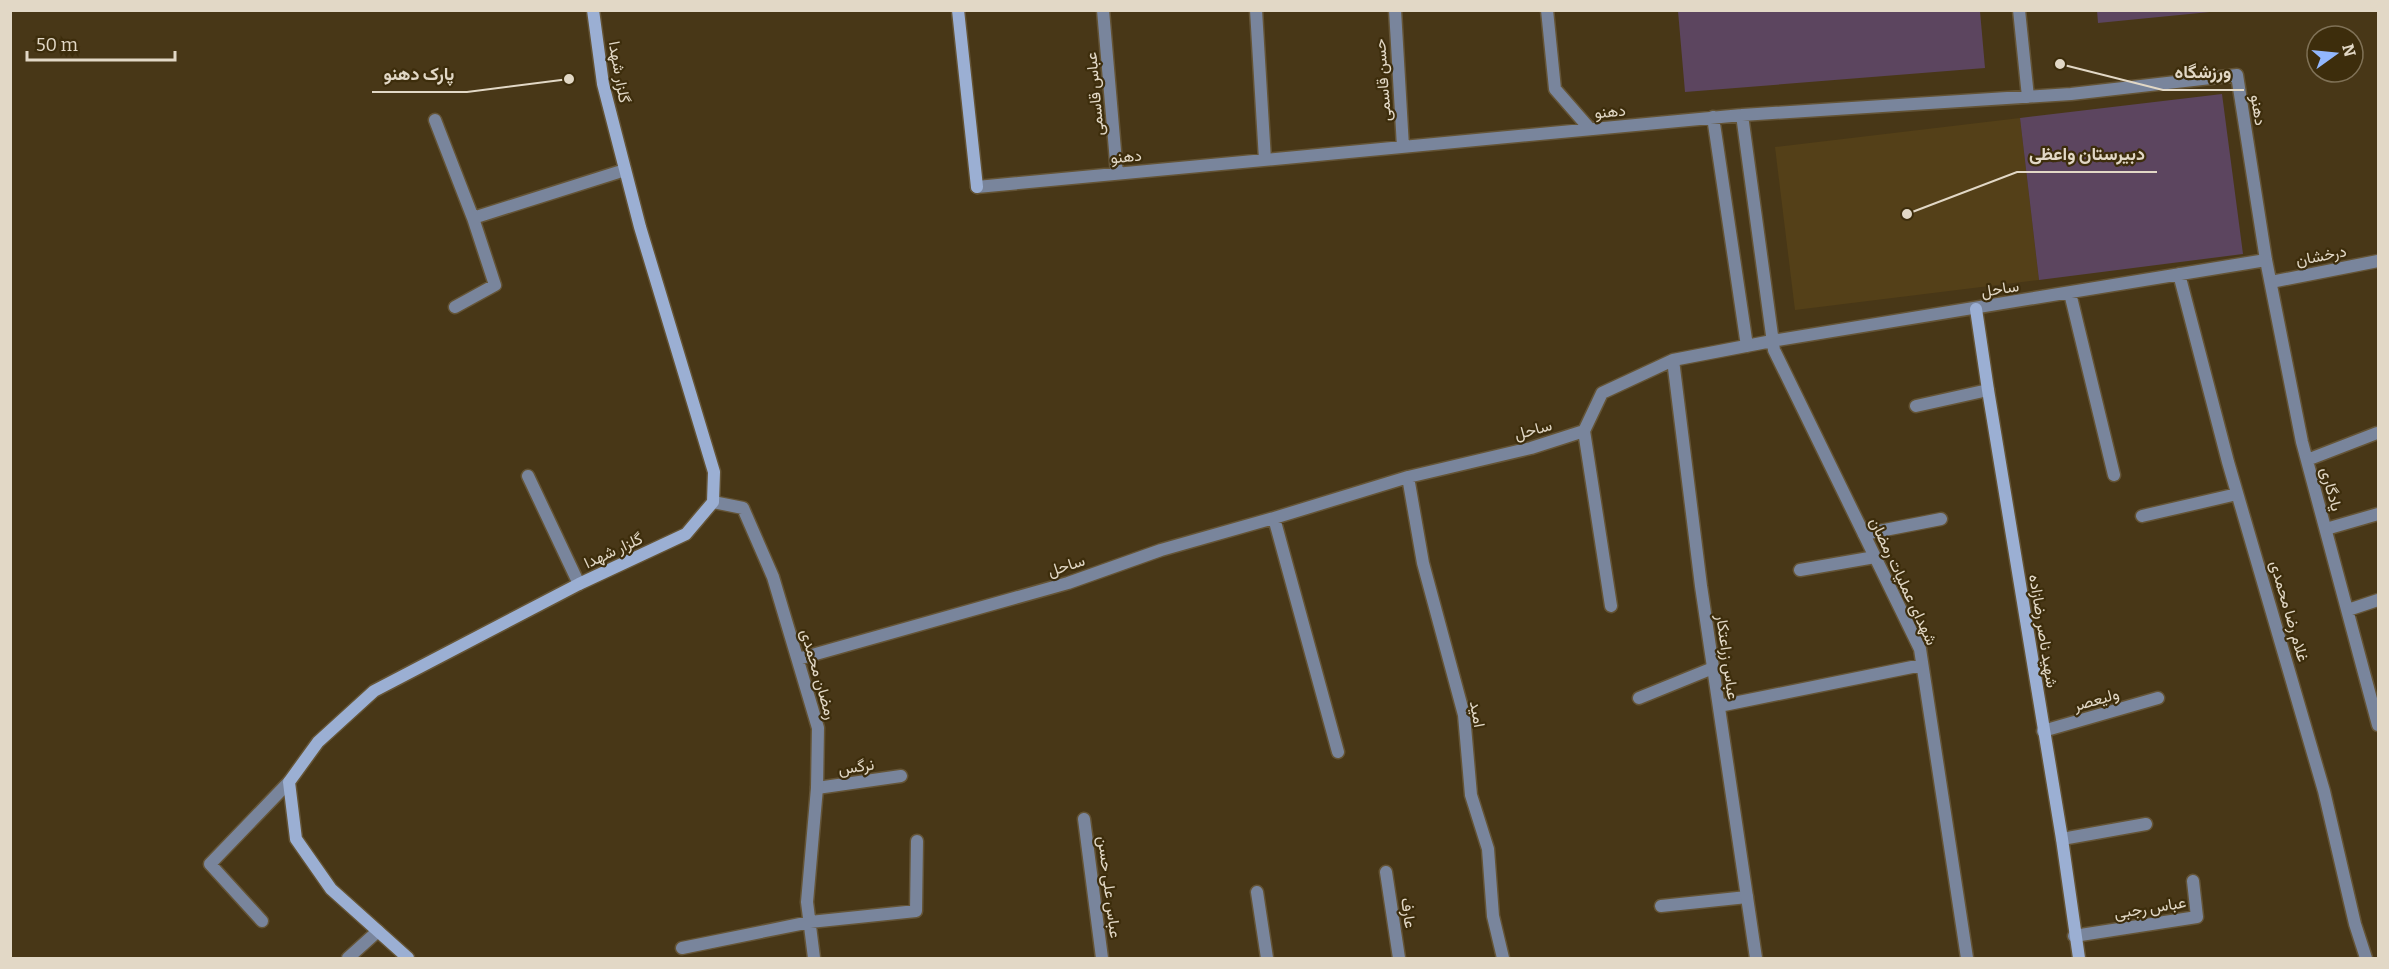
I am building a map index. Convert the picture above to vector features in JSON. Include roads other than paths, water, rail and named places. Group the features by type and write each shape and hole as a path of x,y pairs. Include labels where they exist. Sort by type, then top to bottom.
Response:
{"street":[{"name":"گلزار شهدا","path":"288,782 318,742 374,691 579,584 686,534 713,502 714,472 643,238 625,170 603,84 593,10"},
{"name":"دهنو","path":"958,10 976,187 1713,117 2028,97 2237,75 2266,260"},
{"name":"عباس قاسمی","path":"1103,10 1117,174"},
{"path":"1256,10 1265,160"},
{"name":"حسن قاسمی","path":"1395,10 1403,147"},
{"path":"1547,10 1555,89 1590,129"},
{"path":"2019,10 2028,97"},
{"name":"شهدای عملیات رمضان","path":"1742,115 1774,350 1920,649 1967,958"},
{"path":"1713,117 1748,346"},
{"path":"435,120 495,285 455,307"},
{"path":"472,218 625,170"},
{"name":"ساحل","path":"798,659 1068,583 1161,550 1408,477 1531,448 1584,431 1602,393 1673,360 1772,341 2266,260"},
{"name":"یادگاری","path":"2266,260 2307,460 2379,725"},
{"name":"درخشان","path":"2271,282 2379,261"},
{"name":"غلام رضا محمدی","path":"2179,274 2237,494 2324,791 2355,924 2366,958"},
{"path":"2070,293 2114,475"},
{"name":"شهید ناصر رضازاده","path":"1976,309 2062,839 2074,936 2079,958"},
{"name":"عباس زراعتکار","path":"1673,360 1713,668 1756,958"},
{"path":"1916,406 1988,390"},
{"path":"1584,431 1611,606"},
{"path":"2307,460 2377,433"},
{"path":"528,476 579,584"},
{"name":"امید","path":"1408,477 1423,564 1464,715 1471,795 1488,849 1493,915 1503,958"},
{"path":"2142,516 2237,494"},
{"name":"رمضان محمدی","path":"713,502 743,508 773,577 818,728 817,788 807,902 814,958"},
{"path":"2326,529 2379,514"},
{"path":"1274,518 1338,752"},
{"path":"1864,534 1941,519"},
{"path":"1800,570 1875,557"},
{"path":"2348,610 2379,600"},
{"path":"1719,706 1922,665"},
{"path":"1639,698 1713,668"},
{"name":"ولیعصر","path":"2043,731 2158,698"},
{"name":"نرگس","path":"817,788 901,776"},
{"path":"262,921 210,864 288,782"},
{"path":"288,782 296,839 331,889 408,958"},
{"name":"عباس علی حسن","path":"1084,819 1102,958"},
{"path":"2062,839 2146,824"},
{"path":"681,948 810,922 916,911 918,841"},
{"name":"عارف","path":"1386,872 1399,958"},
{"name":"عباس رجبی","path":"2074,936 2197,917 2193,881"},
{"path":"1257,892 1265,958"},
{"path":"1661,906 1747,897"},
{"path":"348,958 378,931"}],"place":[{"name":"ورزشگاه","path":"2060,64"},
{"name":"پارک دهنو","path":"569,79"},
{"name":"دبیرستان واعظی","path":"1907,214"}]}
